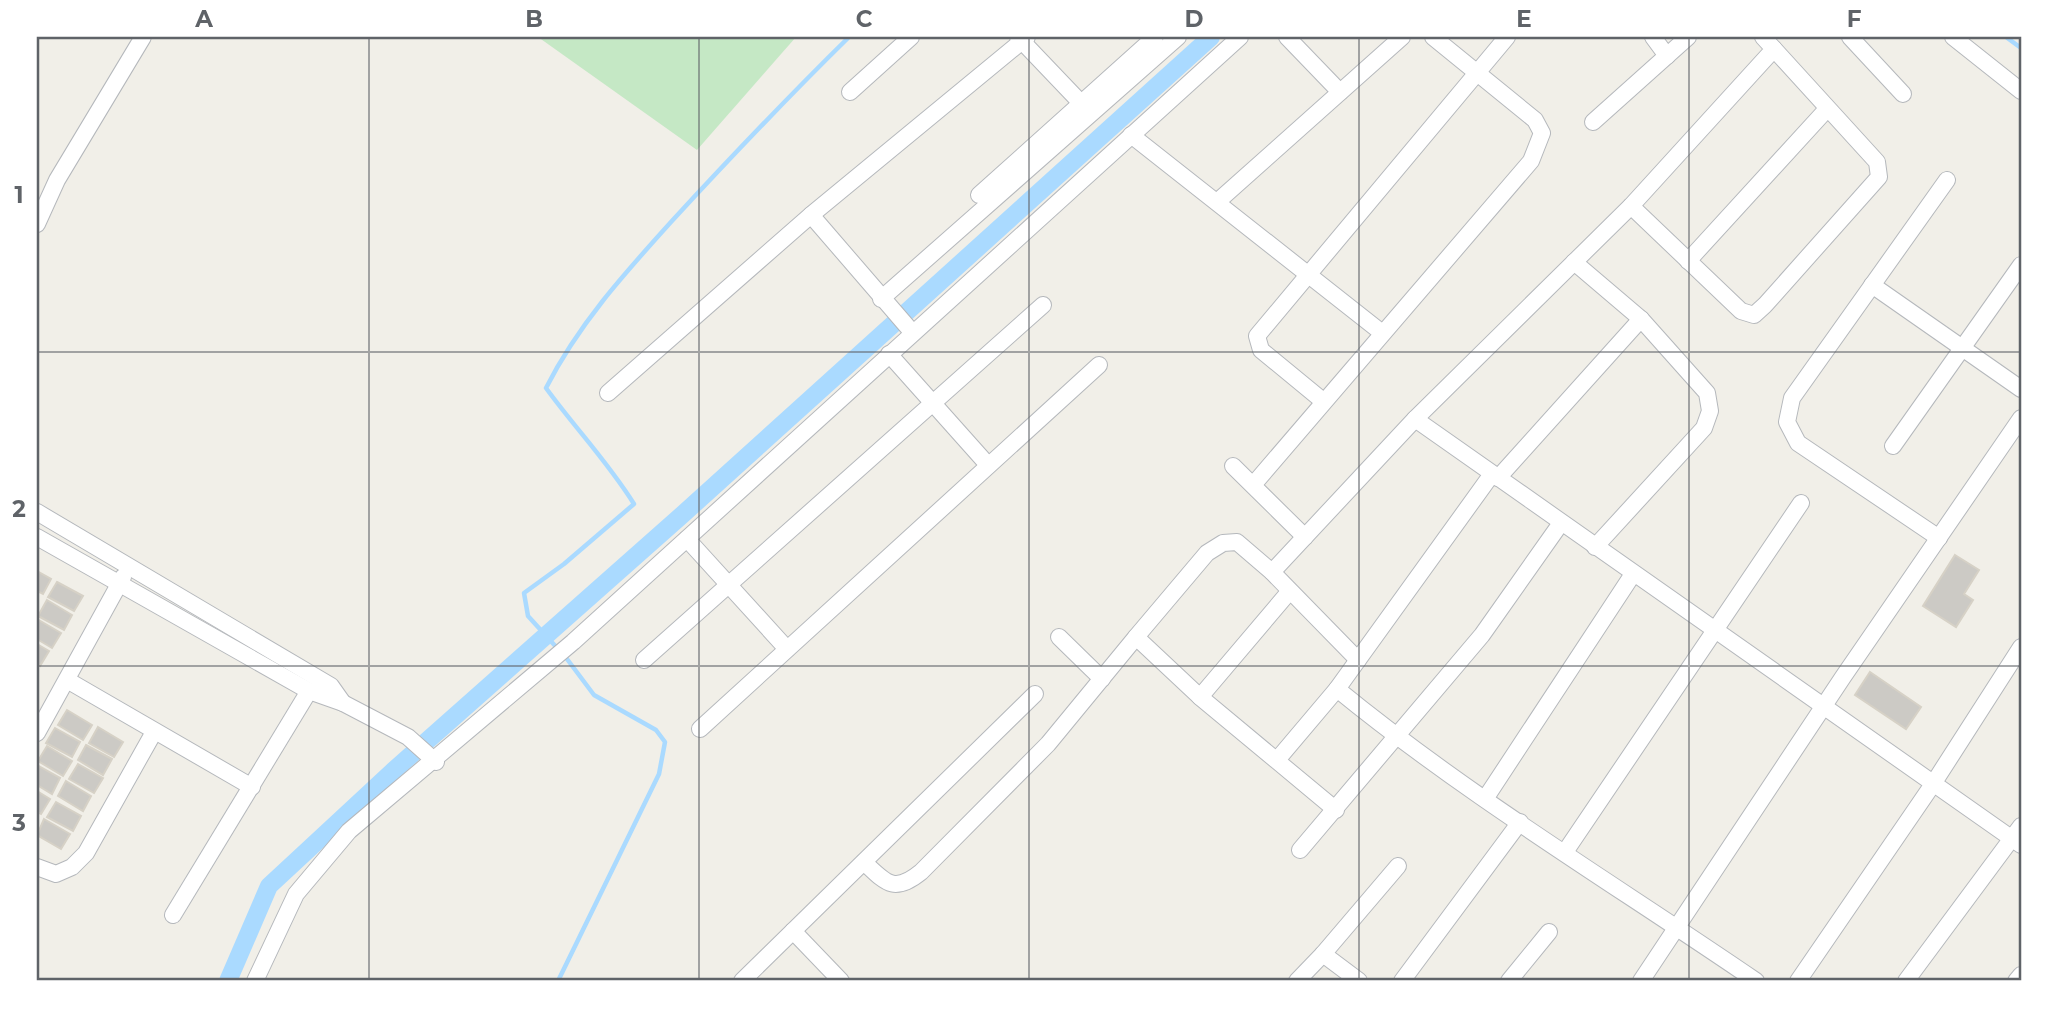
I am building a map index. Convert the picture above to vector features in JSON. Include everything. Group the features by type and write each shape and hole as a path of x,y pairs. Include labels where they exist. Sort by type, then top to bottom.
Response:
{"street":[{"path":"37,224 57,180 143,37"},
{"path":"850,92 911,37"},
{"path":"979,195 1154,37"},
{"path":"885,302 1178,37"},
{"path":"255,981 282,920 311,873 349,831 432,758 573,642 889,354 909,328 1240,37"},
{"path":"1287,37 1340,93"},
{"path":"1217,202 1402,37"},
{"path":"1253,485 1381,332 1531,161 1539,145 1542,133 1535,120 1433,37"},
{"path":"1323,401 1261,350 1257,336 1507,37"},
{"path":"1653,37 1667,56"},
{"path":"1593,122 1688,37"},
{"path":"1850,37 1903,94"},
{"path":"1953,37 2021,91"},
{"path":"608,393 811,215 1023,38 1081,103"},
{"path":"1272,572 1415,419 1630,206 1769,43 1877,162 1878,177 1754,315 1741,311 1630,206"},
{"path":"1688,261 1827,109"},
{"path":"1131,135 1381,332"},
{"path":"1939,538 1798,443 1787,422 1792,398 1947,180"},
{"path":"811,215 909,328"},
{"path":"1574,262 1641,319 1707,393 1710,411 1704,428 1595,547"},
{"path":"1893,446 2021,265"},
{"path":"1872,285 2021,388"},
{"path":"644,660 1043,305"},
{"path":"1278,760 1337,689 1495,476 1641,319"},
{"path":"889,354 988,466"},
{"path":"700,729 1098,365"},
{"path":"1641,981 1822,708 2021,418"},
{"path":"1415,419 1822,708 1933,784 2018,837 1906,981"},
{"path":"1233,466 1304,537"},
{"path":"1565,852 1801,503"},
{"path":"37,512 331,686 343,703"},
{"path":"1300,850 1482,635 1562,523"},
{"path":"37,537 309,691 343,703 408,737 432,758"},
{"path":"687,538 787,649"},
{"path":"864,862 890,884 900,885 911,880 1048,744 1207,552 1223,543 1237,542 1272,572 1358,660"},
{"path":"37,733 129,566"},
{"path":"1485,799 1633,574"},
{"path":"1200,697 1289,592"},
{"path":"1059,637 1102,680"},
{"path":"1136,637 1200,697 1336,810"},
{"path":"1798,981 1933,784 2021,647"},
{"path":"67,680 253,787"},
{"path":"1337,689 1397,738 1756,981"},
{"path":"173,915 309,691"},
{"path":"742,981 1035,694"},
{"path":"37,867 56,874 72,867 86,853 154,732"},
{"path":"1402,981 1520,822"},
{"path":"1297,981 1398,866"},
{"path":"793,931 841,981"},
{"path":"1509,981 1549,932"},
{"path":"1323,954 1359,981"},
{"path":"2016,981 2021,975"}],"green space":[{"path":"538,37 796,37 697,150"}],"building":[{"path":"1955,555 1979,570 1964,594 1973,600 1956,627 1923,606"},
{"path":"37,571 51,579 43,594 37,591"},
{"path":"57,582 83,596 74,611 48,597"},
{"path":"47,600 72,615 64,630 38,616"},
{"path":"37,619 61,633 52,648 37,639"},
{"path":"37,644 49,651 40,666 37,664"},
{"path":"1870,672 1921,707 1906,729 1855,695"},
{"path":"67,710 92,725 83,740 58,725"},
{"path":"98,727 123,742 114,757 89,743"},
{"path":"55,728 80,742 72,757 46,743"},
{"path":"86,745 112,759 103,775 78,760"},
{"path":"47,746 72,761 63,776 38,761"},
{"path":"78,764 103,778 94,793 69,779"},
{"path":"37,765 60,778 52,794 37,785"},
{"path":"66,781 91,796 83,811 58,796"},
{"path":"37,791 50,799 41,814 37,812"},
{"path":"56,802 81,816 73,831 47,817"},
{"path":"44,819 70,834 61,849 37,835"}],"waterway":[{"path":"558,649 528,616 524,593 564,564 634,504 546,388 572,343 636,261 849,37"},
{"path":"228,981 269,886 393,771 682,515 1211,37"},
{"path":"2006,37 2021,48"},
{"path":"558,981 659,774 665,742 656,730 594,695 564,655"}]}
